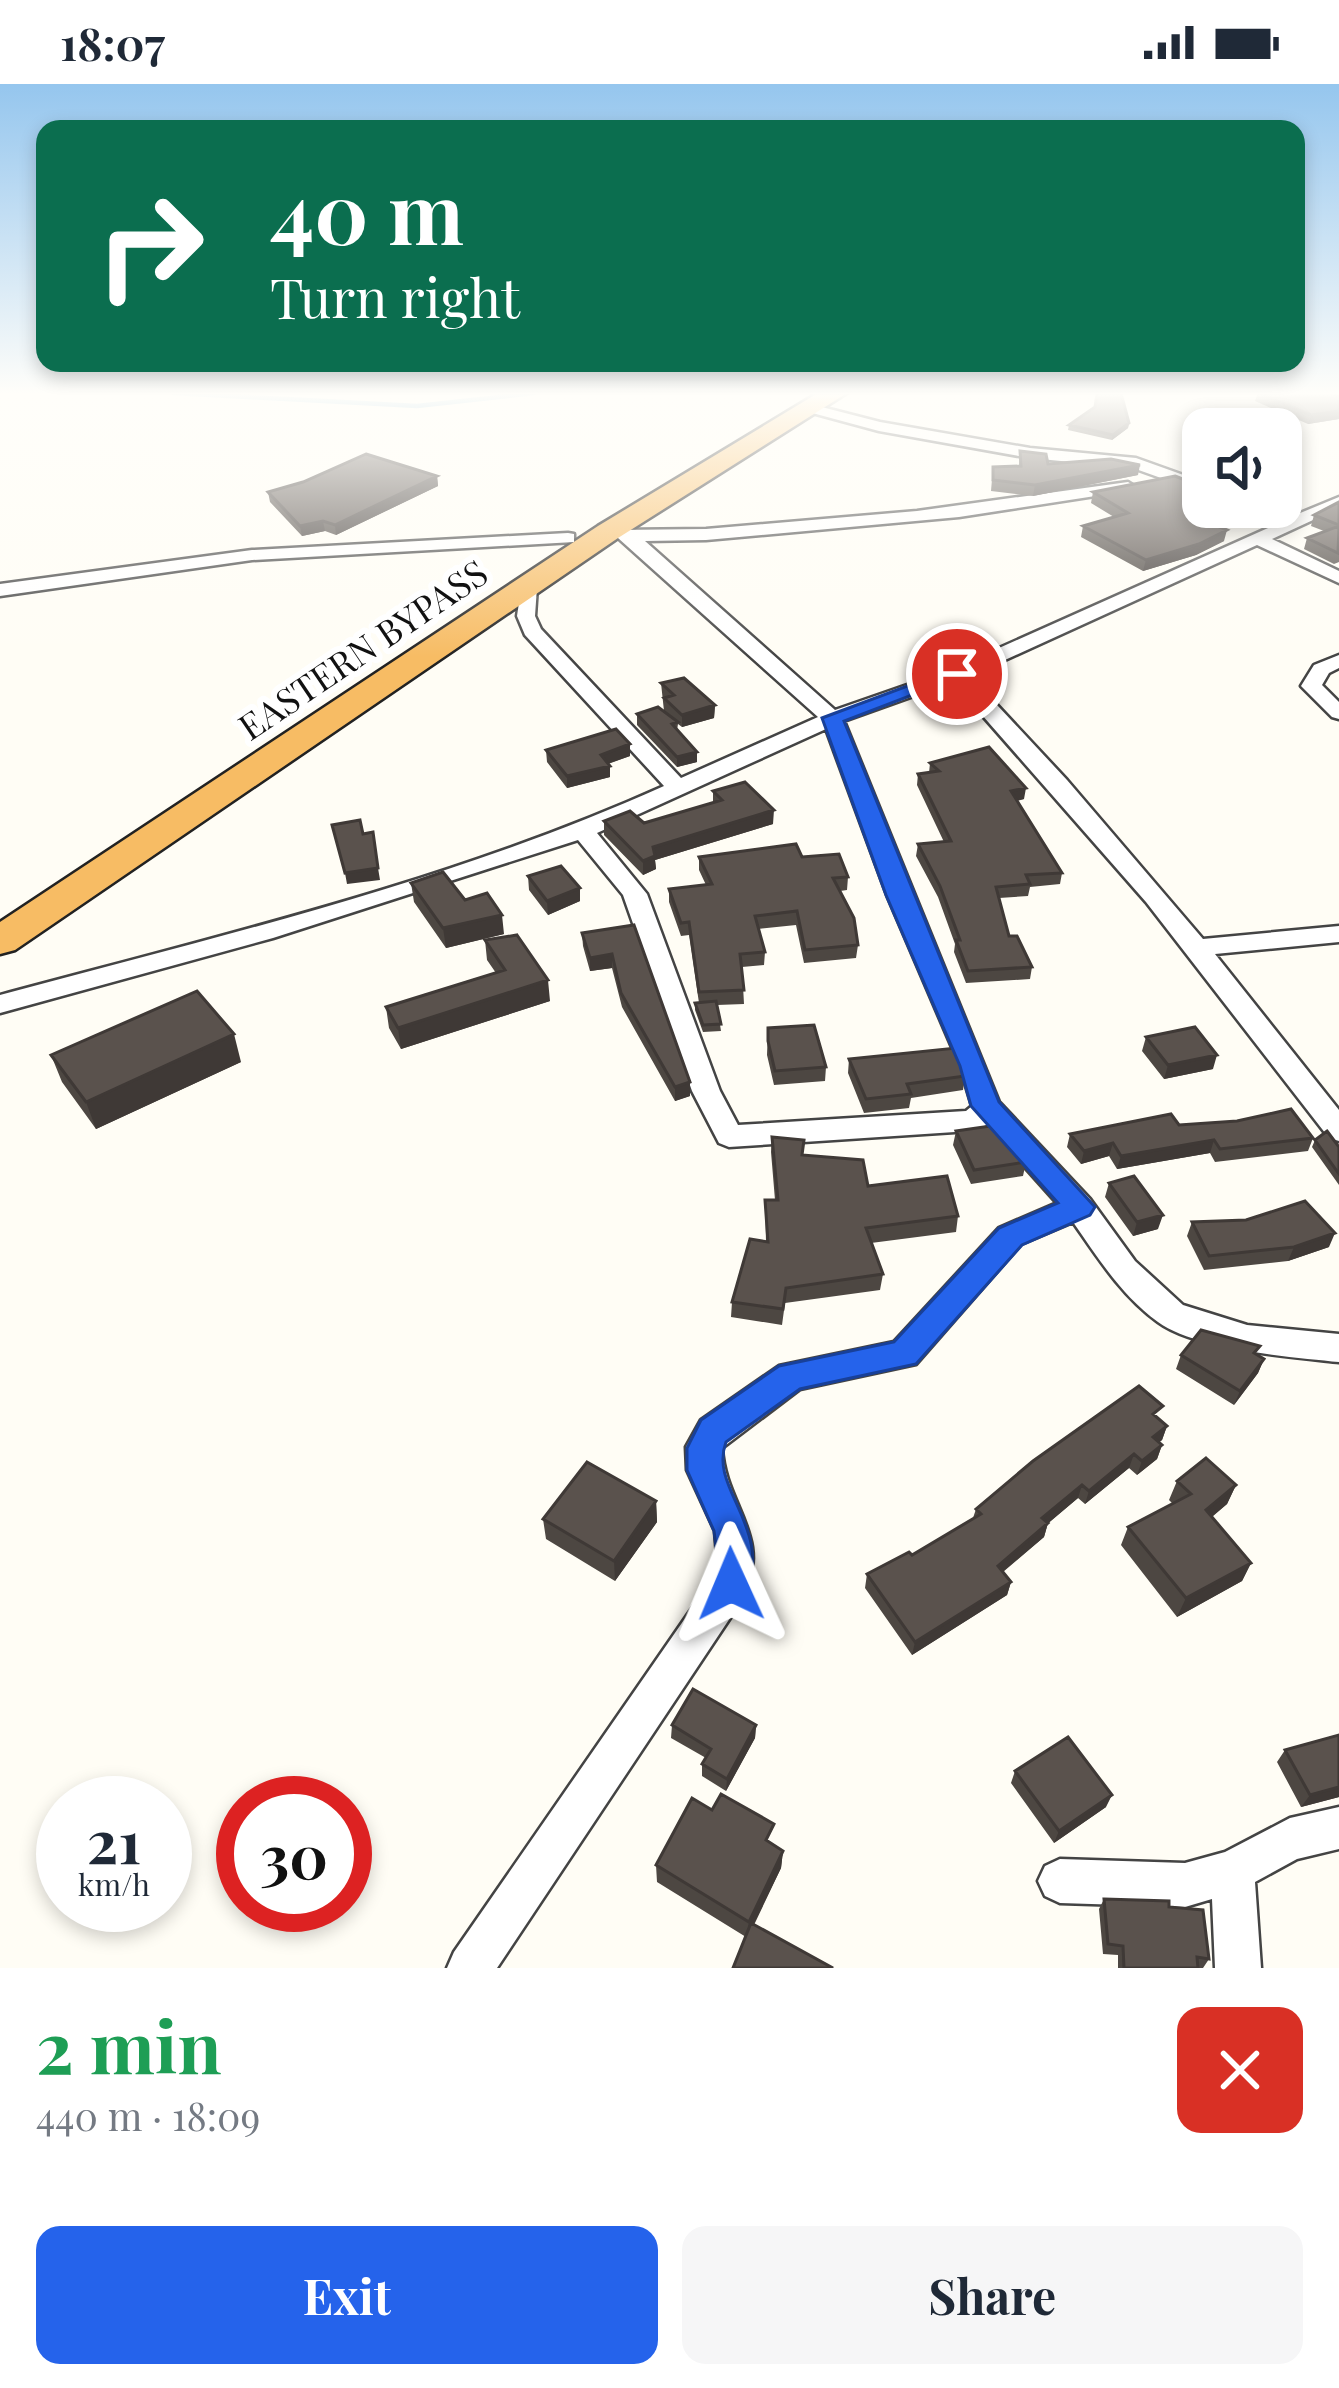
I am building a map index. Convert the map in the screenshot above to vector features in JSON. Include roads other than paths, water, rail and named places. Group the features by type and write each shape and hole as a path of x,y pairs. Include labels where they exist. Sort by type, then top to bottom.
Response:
{"highway":[{"name":"EASTERN BYPASS","path":"0,910 568,538 670,481"},
{"name":"EASTERN BYPASS","path":"0,940 528,586 695,481"}],"street":[{"path":"618,533 673,536 1034,506 1155,481"},
{"path":"1302,518 1339,502"},
{"path":"0,1004 264,932 583,831 832,718 957,674 1278,528"},
{"path":"618,533 832,718 899,895 974,1066 986,1106 1079,1207 1124,1270 1172,1315 1247,1339 1339,1348"},
{"path":"0,590 253,555 568,538"},
{"path":"1256,538 1339,578"},
{"path":"528,586 526,616 532,632 678,788"},
{"path":"1339,662 1322,669 1311,686 1339,713"},
{"path":"957,674 1067,788 1199,947 1339,1131"},
{"path":"583,831 635,894 706,1091 729,1136 970,1121 983,1114 986,1106"},
{"path":"1199,947 1339,934"},
{"path":"470,1968 731,1584 736,1555 733,1531 705,1470 704,1448 713,1431 791,1376 904,1354 1010,1236 1079,1207"},
{"path":"1060,1881 1185,1885 1234,1871 1290,1839 1339,1828"},
{"path":"1234,1871 1238,1968"}]}
